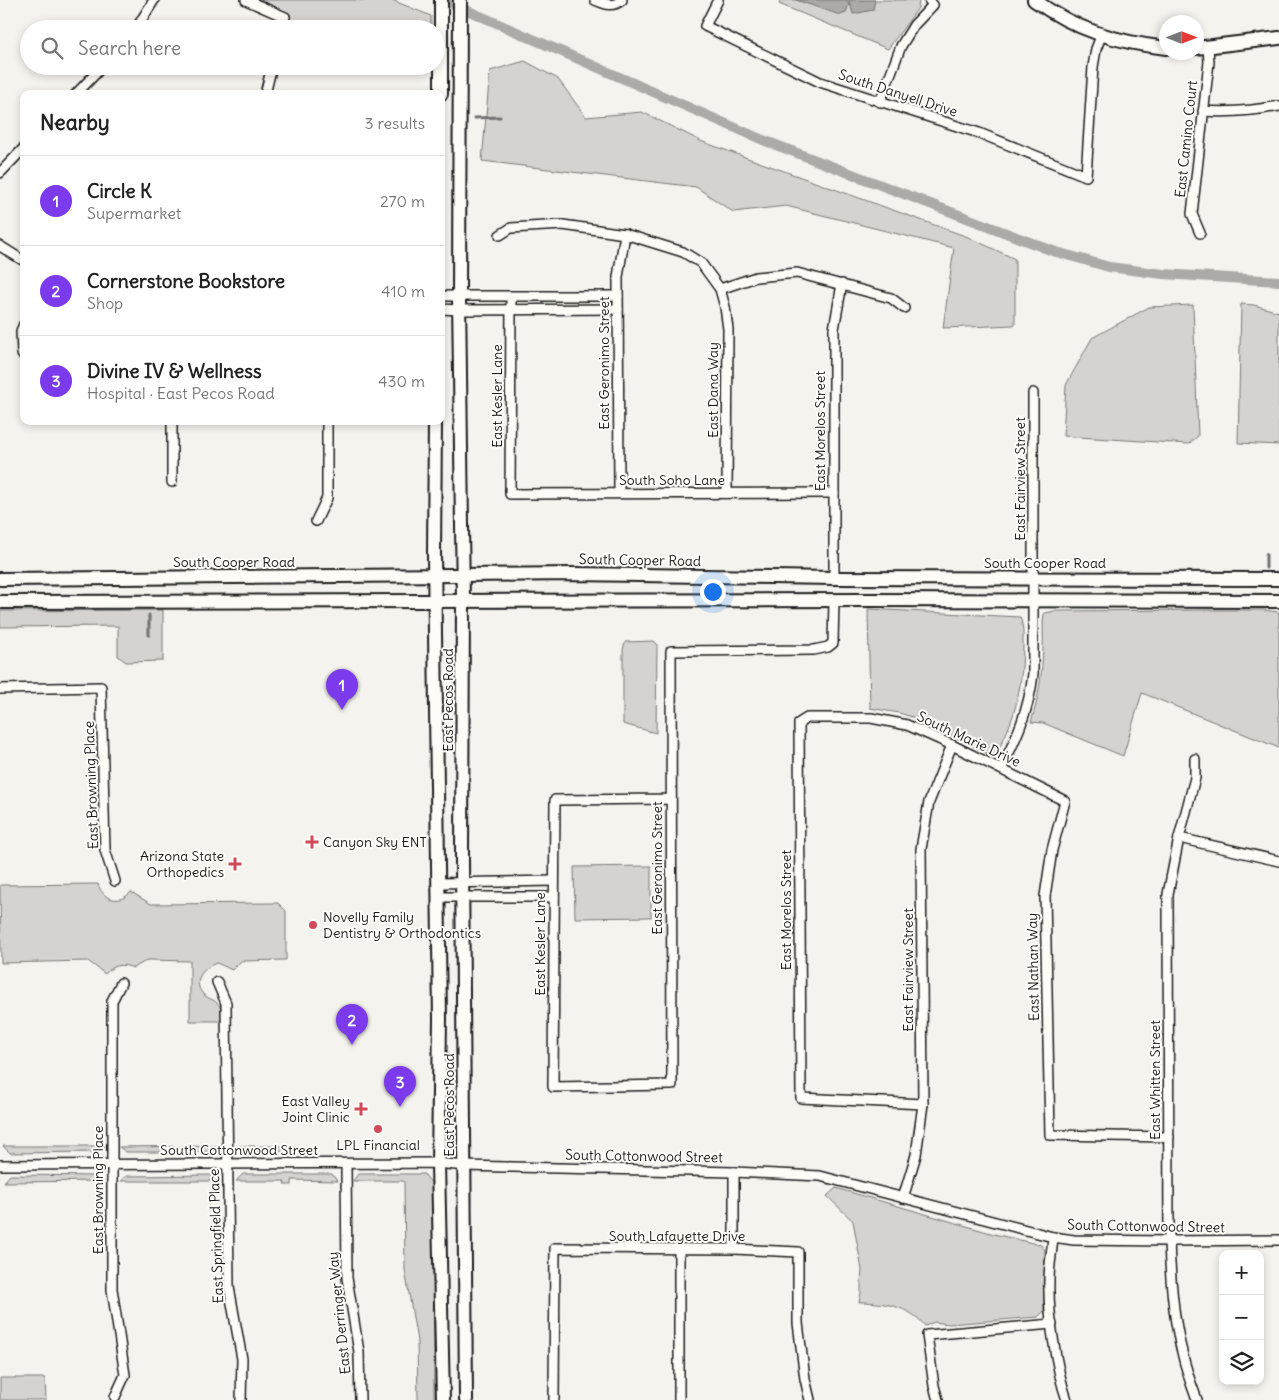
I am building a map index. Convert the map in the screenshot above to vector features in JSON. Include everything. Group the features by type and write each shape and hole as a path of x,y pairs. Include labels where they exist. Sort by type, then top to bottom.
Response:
{"main road":[{"name":"East Pecos Road","path":"460,0 459,310 463,575 462,882 466,1400"},
{"path":"1034,0 1067,21 1101,36 1159,47"},
{"path":"441,5 441,20"},
{"path":"1204,47 1279,38"},
{"path":"441,75 441,90"},
{"name":"East Pecos Road","path":"435,425 440,1101 438,1163 442,1400"},
{"name":"South Cooper Road","path":"0,579 574,574 834,578 1279,579"},
{"path":"0,602 1279,601"}],"street":[{"path":"142,20 154,0"},
{"path":"246,0 285,17 284,20"},
{"path":"595,0 608,6 619,2"},
{"name":"South Danyell Drive","path":"718,0 705,26 820,82 979,133 1086,176 1093,68 1096,49 1101,36"},
{"path":"880,102 901,46 931,2"},
{"name":"East Camino Court","path":"1200,233 1192,214 1209,62 1204,51"},
{"path":"80,90 94,75"},
{"path":"267,90 270,75"},
{"path":"1203,110 1223,113 1279,106"},
{"path":"0,173 20,152"},
{"path":"500,236 511,228 563,225 625,234 683,252 701,263 720,289 756,277 797,273 891,298 904,308"},
{"name":"East Geronimo Street","path":"619,494 618,277 625,234"},
{"path":"0,246 20,258"},
{"name":"East Morelos Street","path":"834,578 834,329 842,284"},
{"name":"East Dana Way","path":"720,289 728,329 727,493"},
{"path":"445,296 618,296"},
{"name":"East Kesler Lane","path":"510,494 511,297"},
{"path":"445,309 618,308"},
{"name":"East Fairview Street","path":"1001,769 1019,734 1032,688 1034,600 1033,394"},
{"path":"172,425 172,482"},
{"path":"316,521 327,498 327,425"},
{"name":"South Soho Lane","path":"510,494 834,493"},
{"name":"East Geronimo Street","path":"553,1087 672,1085 670,651 814,650 828,648 833,643 834,601"},
{"name":"East Browning Place","path":"0,689 101,687 105,850 116,881"},
{"name":"South Marie Drive","path":"799,723 807,718 871,718 907,725 1065,801"},
{"name":"East Morelos Street","path":"799,723 801,1098 923,1104"},
{"name":"East Fairview Street","path":"903,1198 916,1155 923,1104 921,849 929,802 952,745"},
{"name":"East Whitten Street","path":"1195,759 1195,778 1179,838 1168,894 1169,1241 1170,1288 1177,1335 1197,1400"},
{"name":"East Kesler Lane","path":"553,1087 555,800 671,799"},
{"name":"East Nathan Way","path":"1065,801 1052,850 1045,896 1050,1135 1169,1137"},
{"path":"1179,838 1279,861"},
{"path":"439,883 554,881"},
{"path":"506,882 506,897"},
{"path":"522,882 522,897"},
{"path":"439,897 554,897"},
{"name":"East Springfield Place","path":"217,982 226,1003 229,1287 242,1359 241,1400"},
{"name":"East Browning Place","path":"115,1397 125,1375 112,1289 112,1001 121,983"},
{"name":"South Cottonwood Street","path":"0,1164 438,1163 464,1166 734,1172 820,1176 1053,1237 1074,1240 1279,1240"},
{"name":"East Derringer Way","path":"346,1164 347,1278 359,1352 360,1400"},
{"path":"734,1172 734,1249"},
{"path":"1053,1237 1049,1280 1052,1324 1063,1388 1067,1400"},
{"name":"South Lafayette Drive","path":"554,1400 555,1248 734,1249 798,1252 798,1323 805,1379 810,1400"},
{"path":"678,1250 678,1400"},
{"path":"938,1400 934,1386 927,1335 1052,1324"}],"shaded area":[{"path":"246,0 392,0 431,16 431,20 284,20 285,17"},
{"path":"781,0 919,1 918,8 888,49 779,4"},
{"path":"796,0 847,0 849,4 846,13 840,15"},
{"path":"849,0 875,0 873,10 853,14"},
{"path":"525,61 558,79 586,117 642,112 703,142 968,237 1015,259 1015,325 943,328 954,248 786,206 733,212 696,187 482,161 490,71"},
{"path":"1241,304 1254,305 1279,312 1279,445 1238,443"},
{"path":"1193,305 1198,436 1189,444 1063,436 1066,385 1092,338 1149,307"},
{"path":"868,609 1020,617 1023,629 1023,648 1019,691 1012,718 994,757 925,721 899,713 870,708"},
{"path":"163,610 163,661 126,662 118,656 118,626 0,627 0,611"},
{"path":"1264,610 1279,612 1279,748 1142,693 1123,756 1043,723 1031,722 1041,676 1044,613 1056,611"},
{"path":"654,641 657,644 656,733 623,724 623,650 625,642"},
{"path":"651,866 651,917 575,918 574,867"},
{"path":"98,884 104,894 112,899 121,898 131,892 151,904 278,903 286,911 286,960 241,961 232,970 217,963 204,971 199,979 199,988 204,995 219,1005 221,1021 190,1021 190,961 148,960 133,968 121,965 114,967 105,974 88,961 1,963 0,885"},
{"path":"3,1146 105,1146 97,1152 10,1153"},
{"path":"221,1146 214,1152 126,1152 119,1147"},
{"path":"236,1146 286,1146 286,1152 242,1151"},
{"path":"243,1174 332,1174 337,1181 292,1180 292,1185 285,1185 284,1181 236,1181"},
{"path":"358,1174 424,1174 433,1185 434,1400 418,1400 417,1341 405,1270 404,1181 353,1181"},
{"path":"10,1175 97,1176 104,1181 4,1182"},
{"path":"215,1175 221,1181 120,1181 126,1176"},
{"path":"836,1188 994,1234 1041,1245 1045,1250 1044,1311 1038,1317 949,1324 934,1322 925,1326 912,1314 895,1306 859,1302 862,1270 853,1221 827,1196"},
{"path":"0,1378 45,1378 46,1400 0,1400"}],"waterway":[{"path":"444,0 763,140 1053,251 1109,267 1163,274 1279,281"},
{"path":"474,118 500,117"},
{"path":"1266,554 1266,568"},
{"path":"149,615 149,635"}],"place":[{"name":"Circle K","path":"342,710"},
{"name":"Canyon Sky ENT","path":"312,842"},
{"name":"Arizona State Orthopedics","path":"235,864"},
{"name":"Novelly Family Dentistry & Orthodontics","path":"313,925"},
{"name":"Cornerstone Bookstore","path":"352,1045"},
{"name":"Divine IV & Wellness","path":"400,1107"},
{"name":"East Valley Joint Clinic","path":"361,1109"},
{"name":"LPL Financial","path":"378,1129"}]}
